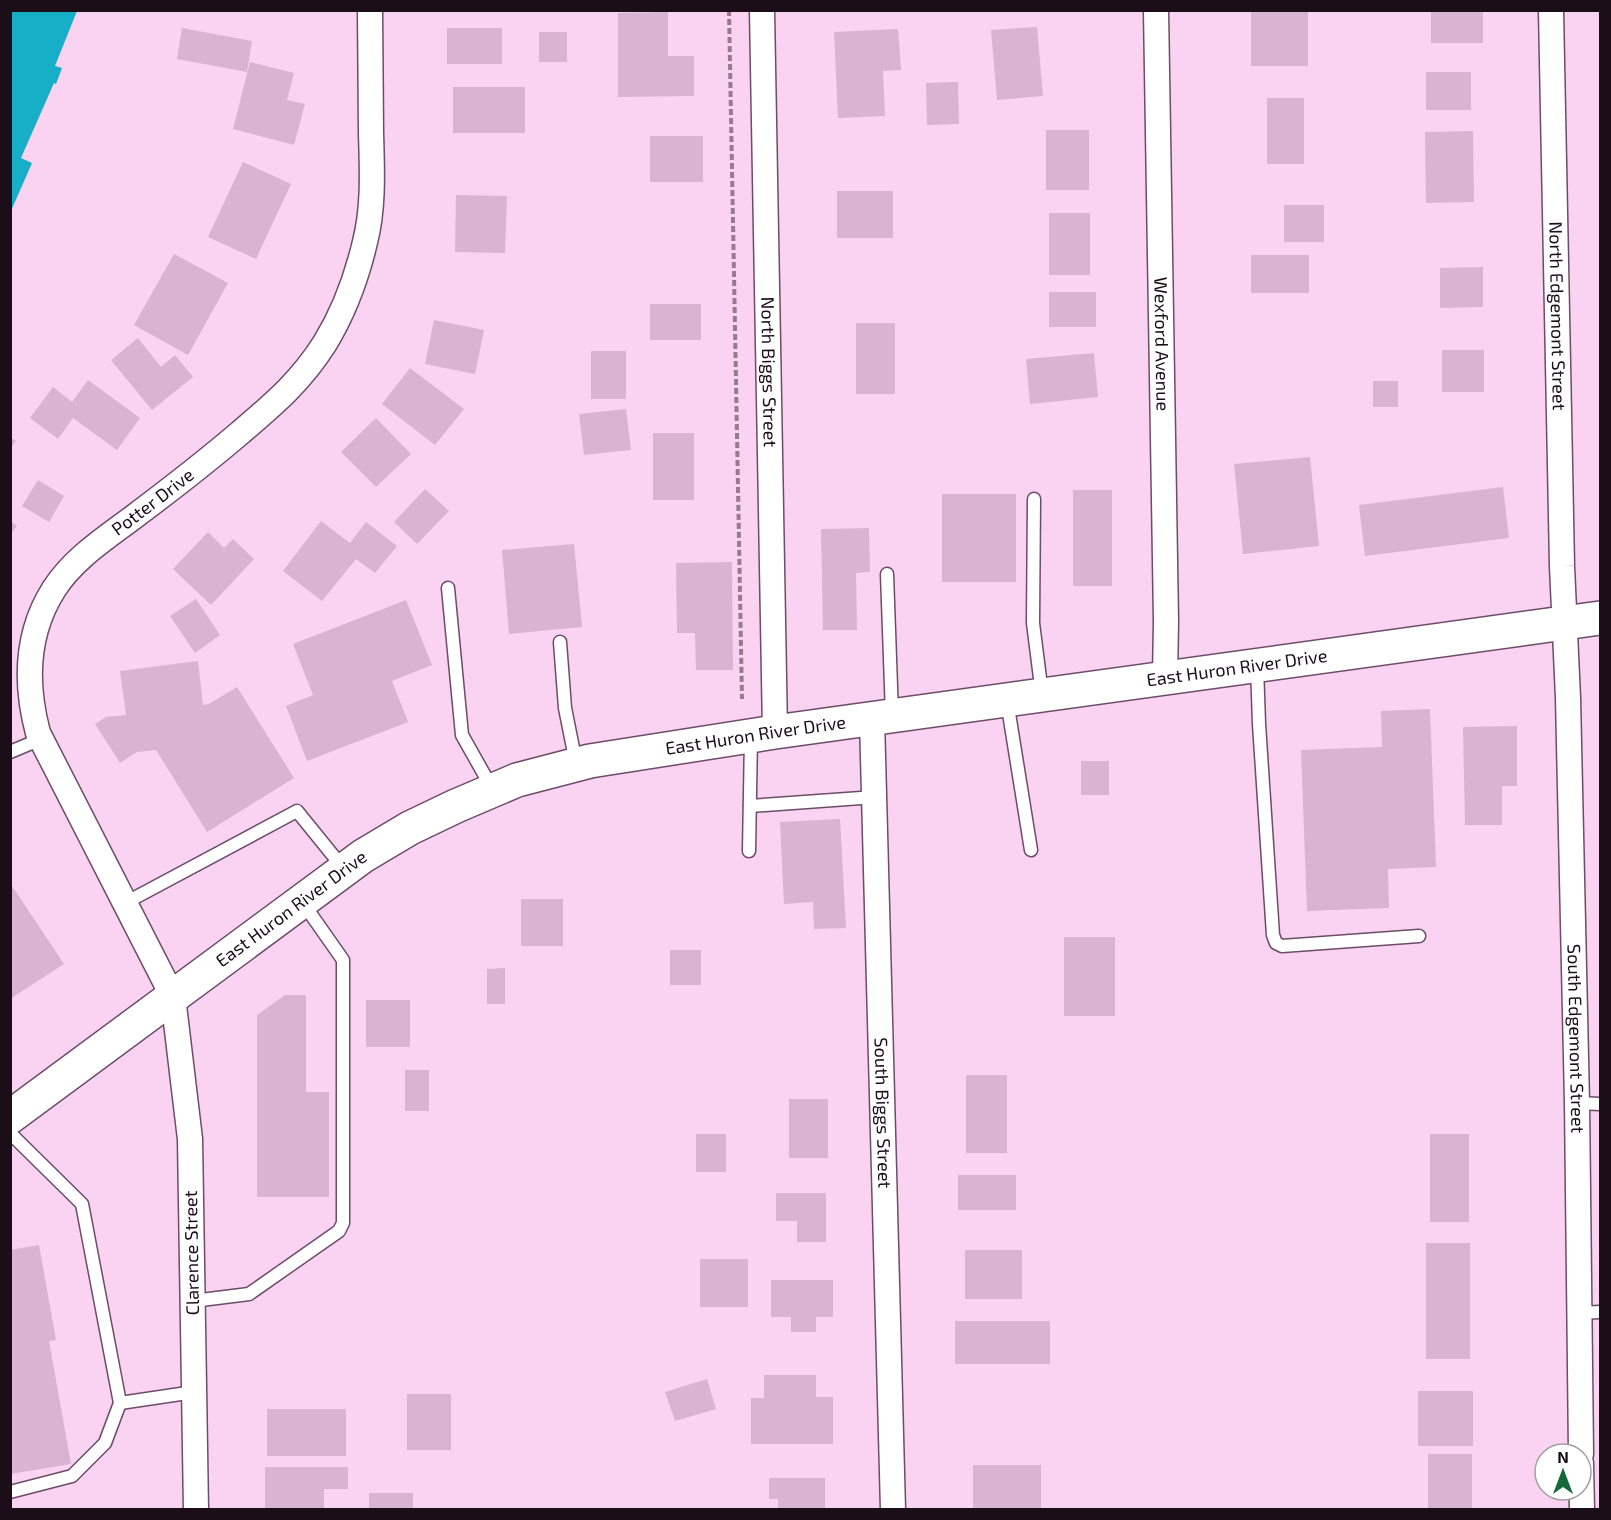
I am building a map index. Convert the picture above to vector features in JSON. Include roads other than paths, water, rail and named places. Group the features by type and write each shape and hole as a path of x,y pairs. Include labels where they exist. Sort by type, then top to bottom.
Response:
{"main road":[{"name":"East Huron River Drive","path":"10,1117 363,856 410,828 517,780 577,764 763,734 1600,618"}],"street":[{"name":"Potter Drive","path":"173,997 41,739 32,708 28,677 30,654 37,624 54,589 79,559 206,462 286,393 308,368 326,341 350,292 366,240 372,186 370,10"},
{"name":"North Biggs Street","path":"762,10 763,734"},
{"name":"Wexford Avenue","path":"1156,10 1165,677"},
{"name":"North Edgemont Street","path":"1551,10 1562,554 1566,622"},
{"name":"South Edgemont Street","path":"1566,622 1589,1103 1590,1312 1582,1442"},
{"name":"South Biggs Street","path":"882,717 875,797 893,1509"},
{"name":"Clarence Street","path":"173,997 190,1139 196,1509"}],"lane":[{"path":"1034,499 1033,623 1042,695"},
{"path":"882,717 887,574"},
{"path":"448,588 462,735 493,791"},
{"path":"560,642 566,708 577,764"},
{"path":"1257,665 1260,747 1273,935 1276,943 1282,946 1419,936"},
{"path":"1006,700 1031,850"},
{"path":"749,851 750,806 763,734"},
{"path":"10,752 41,739"},
{"path":"750,806 875,797"},
{"path":"125,903 297,811 345,870"},
{"path":"193,1301 249,1294 339,1231 344,1223 344,960 301,901"},
{"path":"10,1133 82,1204 120,1403 105,1443 72,1476 10,1492"},
{"path":"120,1403 194,1392"}],"water":[{"path":"11,10 77,11 55,66 62,68 56,84 54,83 21,158 32,163 11,211"}]}
